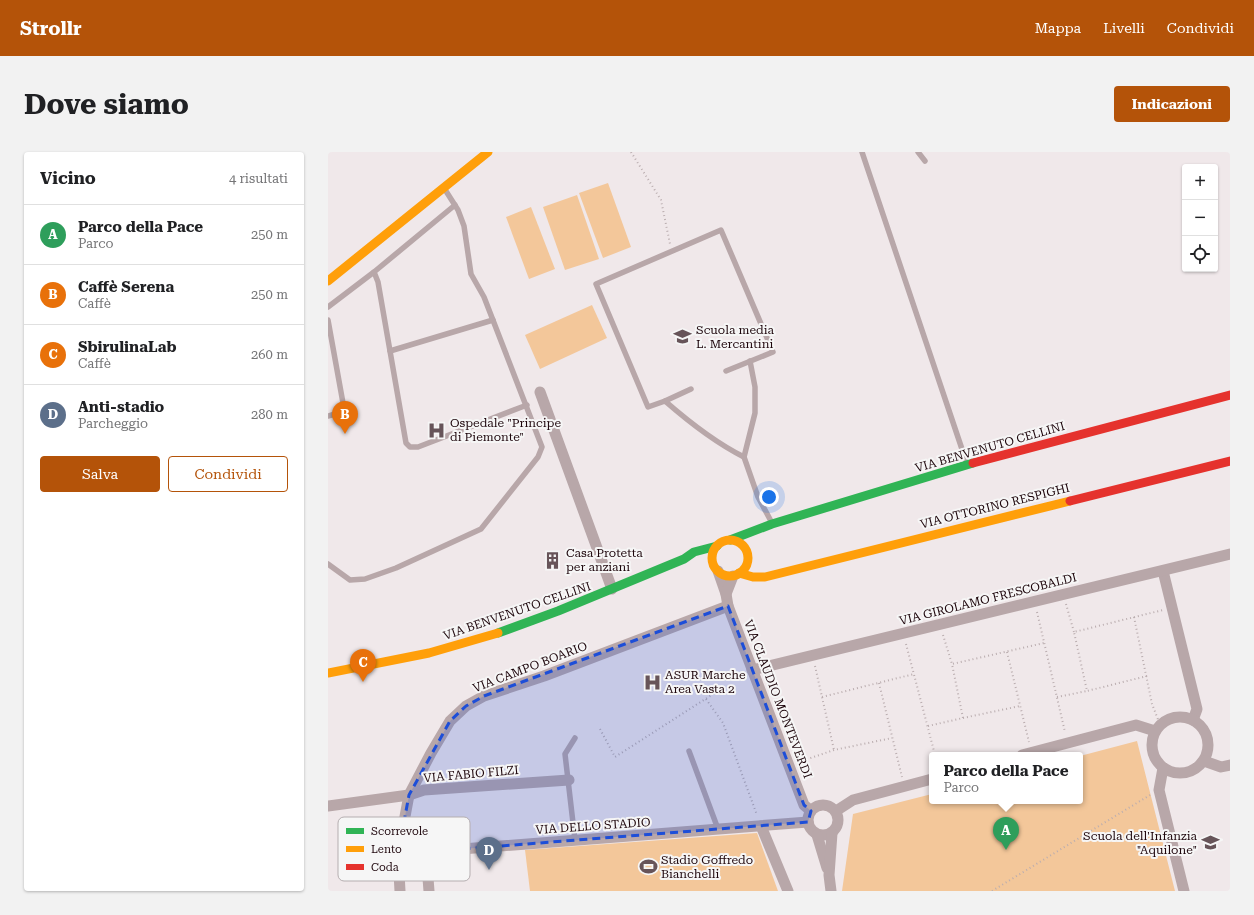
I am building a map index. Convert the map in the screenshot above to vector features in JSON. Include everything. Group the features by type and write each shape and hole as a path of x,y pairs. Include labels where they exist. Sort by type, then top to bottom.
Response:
{"street":[{"path":"328,281 488,152"},
{"path":"540,392 612,589"},
{"name":"VIA BENVENUTO CELLINI","path":"730,540 741,534 758,530 772,524 967,464 1230,395"},
{"name":"VIA OTTORINO RESPIGHI","path":"739,572 765,577 1230,461"},
{"name":"VIA BENVENUTO CELLINI","path":"744,546 758,530"},
{"path":"708,564 717,546 730,540 736,540 744,546 748,556 726,594"},
{"name":"VIA BENVENUTO CELLINI","path":"328,673 429,653 499,632 612,589 684,559 694,552 717,546"},
{"name":"VIA GIROLAMO FRESCOBALDI","path":"752,670 1034,600 1163,571 1230,554"},
{"path":"684,559 708,564 728,576 739,572"},
{"name":"VIA CLAUDIO MONTEVERDI","path":"708,564 726,594 728,606 804,805 811,811"},
{"path":"1163,571 1197,709 1193,720"},
{"name":"VIA CAMPO BOARIO","path":"405,817 409,795 431,753 450,721 466,706 484,696 544,676 728,606"},
{"path":"1176,717 1193,720 1201,726 1206,734 1208,752 1204,761 1197,768 1189,772 1171,772 1163,768 1153,755 1152,739 1158,728 1176,717"},
{"path":"1034,752 1136,725 1158,728"},
{"path":"1204,761 1221,767 1230,764"},
{"path":"1163,768 1159,790 1184,891"},
{"name":"VIA FABIO FILZI","path":"328,806 409,795 424,790 569,780"},
{"path":"836,811 853,800 929,780"},
{"path":"824,805 836,811 838,816 838,825 832,833 825,836 813,832 808,822 811,811 824,805"},
{"name":"VIA DELLO STADIO","path":"470,848 808,822"},
{"path":"761,826 788,891"},
{"path":"830,891 829,875 832,833"},
{"path":"817,834 829,875"},
{"name":"VIA CAMPO BOARIO","path":"399,881 400,891"},
{"path":"428,881 429,891"}],"lane":[{"path":"862,152 967,464"},
{"path":"918,152 925,161"},
{"path":"328,564 350,580 366,579 396,568 482,529 538,457 542,447 484,297 471,274 464,226 455,205 443,188"},
{"path":"328,307 374,272 455,205"},
{"path":"691,389 648,407 596,284 721,230 773,352 726,372"},
{"path":"374,272 378,282 406,443 410,447 418,447 527,406"},
{"path":"328,320 343,403 343,409 338,413 328,416"},
{"path":"390,351 493,320"},
{"path":"750,361 756,387 755,413 744,457 758,497 772,524"},
{"path":"664,401 690,423 727,448 744,457"},
{"path":"575,738 565,754 575,840"},
{"path":"689,751 718,829"}],"path":[{"path":"631,152 662,200 672,251"},
{"path":"1063,594 1074,632 1087,691"},
{"path":"1034,600 1067,743"},
{"path":"1074,632 1172,608"},
{"path":"1134,617 1158,728"},
{"path":"939,624 952,664 963,718"},
{"path":"903,633 934,752"},
{"path":"952,664 1044,643"},
{"path":"1007,652 1020,706 1027,752"},
{"path":"812,655 834,750"},
{"path":"821,697 914,674"},
{"path":"1057,697 1147,676"},
{"path":"879,683 905,786"},
{"path":"600,729 615,757 724,687"},
{"path":"706,698 723,723 761,826"},
{"path":"928,726 1020,706"},
{"path":"789,765 834,750 892,738"},
{"path":"992,891 1159,790"}],"highlighted area":[{"path":"728,606 804,805 811,811 808,822 398,854 409,795 450,721 466,706 484,696"}],"shaded area":[{"path":"608,183 631,247 603,258 579,193"},
{"path":"577,195 599,259 565,270 543,207"},
{"path":"531,207 555,269 529,279 506,217"},
{"path":"592,305 607,338 540,369 525,335"},
{"path":"1137,741 1175,891 842,891 853,814 929,795 929,804 1083,804 1083,755"},
{"name":"Stadio Goffredo Bianchelli","path":"757,833 778,891 530,891 525,850"}],"traffic: fast":[{"path":"730,540 772,524 973,463"},
{"path":"498,633 558,611 684,559 694,552 717,546"}],"traffic: slow":[{"path":"328,281 488,152"},
{"path":"739,573 753,577 765,577 1070,501"},
{"path":"734,540 743,545 747,551 748,558 747,565 743,571 734,576 726,576 717,571 713,565 712,554 717,545 723,541 734,540"},
{"path":"328,673 429,653 498,633"}],"traffic: jam":[{"path":"973,463 1230,395"},
{"path":"1070,501 1230,461"}],"place":[{"name":"Scuola media L. Mercantini","path":"683,337"},
{"name":"Ospedale \"Principe di Piemonte\"","path":"437,430"},
{"name":"Caffè Serena","path":"345,434"},
{"name":"Casa Protetta per anziani","path":"553,560"},
{"name":"SbirulinaLab","path":"363,682"},
{"name":"ASUR Marche Area Vasta 2","path":"652,682"},
{"name":"Scuola dell'Infanzia \"Aquilone\"","path":"1210,843"},
{"name":"Parco della Pace","path":"1006,850"},
{"name":"Stadio Goffredo Bianchelli","path":"648,867"},
{"name":"Anti-stadio","path":"489,870"}]}
